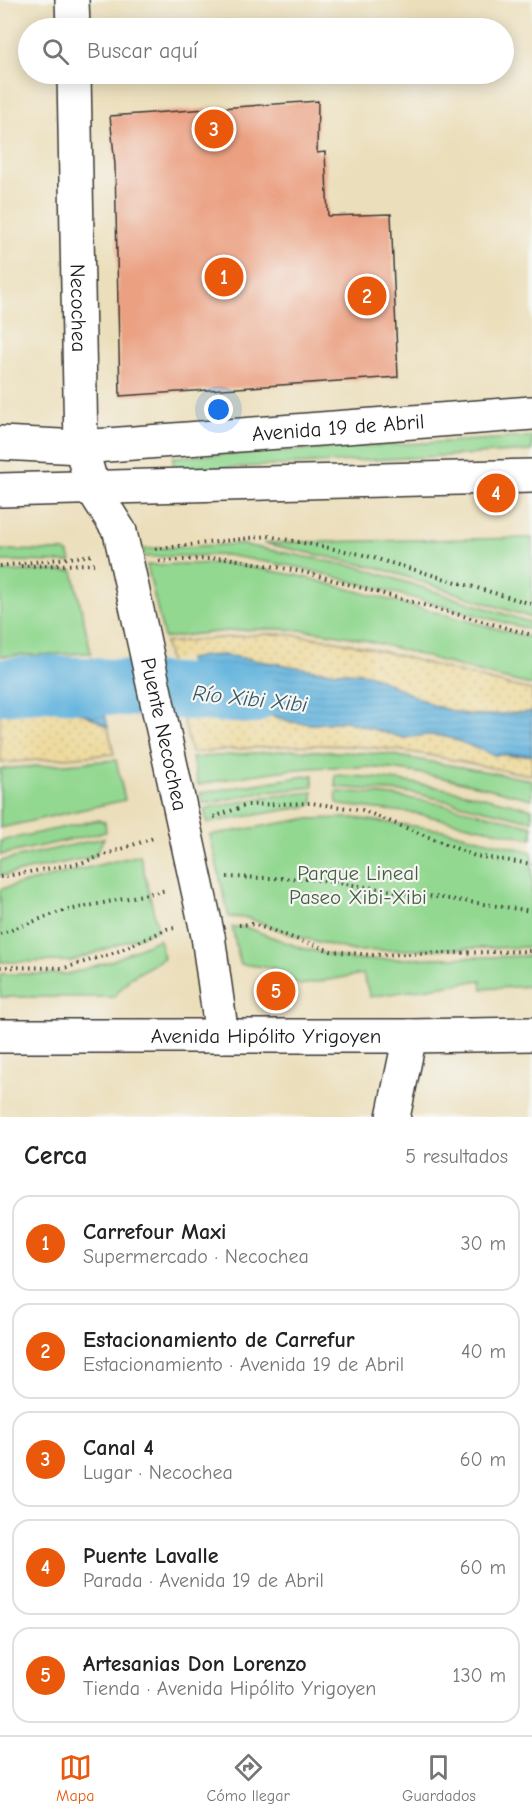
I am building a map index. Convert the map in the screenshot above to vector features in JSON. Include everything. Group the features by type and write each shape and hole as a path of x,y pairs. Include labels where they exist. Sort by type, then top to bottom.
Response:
{"street":[{"path":"72,0 73,18"},
{"name":"Necochea","path":"74,84 81,447 93,489 120,532"},
{"name":"Avenida 19 de Abril","path":"0,443 81,447 532,413"},
{"path":"0,490 532,476"},
{"name":"Puente Necochea","path":"120,532 206,930 222,1036"},
{"name":"Avenida Hipólito Yrigoyen","path":"0,1036 532,1034"},
{"path":"393,1117 410,1036"}],"path":[{"path":"154,549 268,536 360,554 532,604"},
{"path":"2,565 97,555"},
{"path":"147,562 228,558 304,572 532,635"},
{"path":"2,565 101,564"},
{"path":"202,821 247,805 311,803 362,810 474,856 532,864"},
{"path":"0,877 81,863 158,836"},
{"path":"224,878 236,876 311,879 532,911"},
{"path":"0,934 59,912 177,888"},
{"path":"0,967 65,968 119,951 168,929 206,930 254,924 331,951 371,955 532,951"}],"green space":[{"path":"532,437 532,451 174,471 173,457"},
{"path":"532,538 532,618 379,568 263,543"},
{"path":"240,544 362,568 532,623 532,630 302,568 226,555 145,557 143,549"},
{"path":"0,550 65,551 69,554 71,562 0,561"},
{"path":"226,563 300,576 532,638 532,685 373,642 319,632 261,629 164,638 147,565"},
{"path":"0,571 73,571 91,653 0,656"},
{"path":"293,750 387,754 532,780 532,799 425,774 365,767 293,770 198,785 192,758"},
{"path":"116,760 125,800 0,828 0,769"},
{"path":"313,775 313,787 265,792 203,804 200,793"},
{"path":"335,775 410,783 483,797 532,809 532,821 413,793 336,787"},
{"name":"Parque Lineal Paseo Xibi-Xibi","path":"313,792 313,802 310,806 207,823 204,809 265,797"},
{"name":"Parque Lineal Paseo Xibi-Xibi","path":"336,792 386,795 484,814 532,826 532,839 414,813 341,805 337,802"},
{"name":"Parque Lineal Paseo Xibi-Xibi","path":"353,818 443,830 532,852 532,947 354,951 295,936 248,918 229,917 210,835 305,819"},
{"path":"98,820 105,822 106,832 0,855 0,841"},
{"path":"104,838 95,856 0,876 0,861"},
{"path":"140,855 158,930 72,961 0,962 0,889"},
{"name":"Parque Lineal Paseo Xibi-Xibi","path":"232,927 245,927 301,948 353,960 532,956 532,986 482,989 481,980 370,997 363,974 300,985 273,968 240,964"},
{"path":"159,939 164,958 130,978 114,997 0,997 0,974 68,974 111,961"}],"sand":[{"path":"265,634 333,640 367,647 532,690 532,712 484,715 460,713 437,707 378,678 358,673 320,671 227,657 190,659 170,664 165,643"},
{"path":"92,658 94,667 0,675 0,661"},
{"path":"38,702 83,714 108,727 114,754 0,763 0,712 7,707"},
{"path":"200,705 238,705 292,722 314,724 345,721 404,738 426,735 445,736 510,756 532,755 532,775 424,754 339,745 191,753 182,714"}],"water":[{"path":"224,655 321,671 369,674 435,706 470,716 532,712 532,755 494,755 445,736 426,735 404,738 345,721 314,724 292,722 238,705 200,705 192,708 170,664 203,656"},
{"path":"94,667 108,727 84,714 55,704 26,702 0,712 0,675"}],"pier":[{"path":"186,656 198,709 182,717 167,663"}],"building":[{"path":"318,101 317,153 325,152 328,216 391,214 398,377 120,396 115,165 110,116"}],"waterway":[{"name":"Río Xibi Xibi","path":"0,687 48,683 251,696"}],"place":[{"name":"Canal 4","path":"214,129"},
{"name":"Carrefour Maxi","path":"224,277"},
{"name":"Estacionamiento de Carrefur","path":"367,296"},
{"name":"Puente Lavalle","path":"496,493"},
{"name":"Artesanias Don Lorenzo","path":"276,991"}]}
